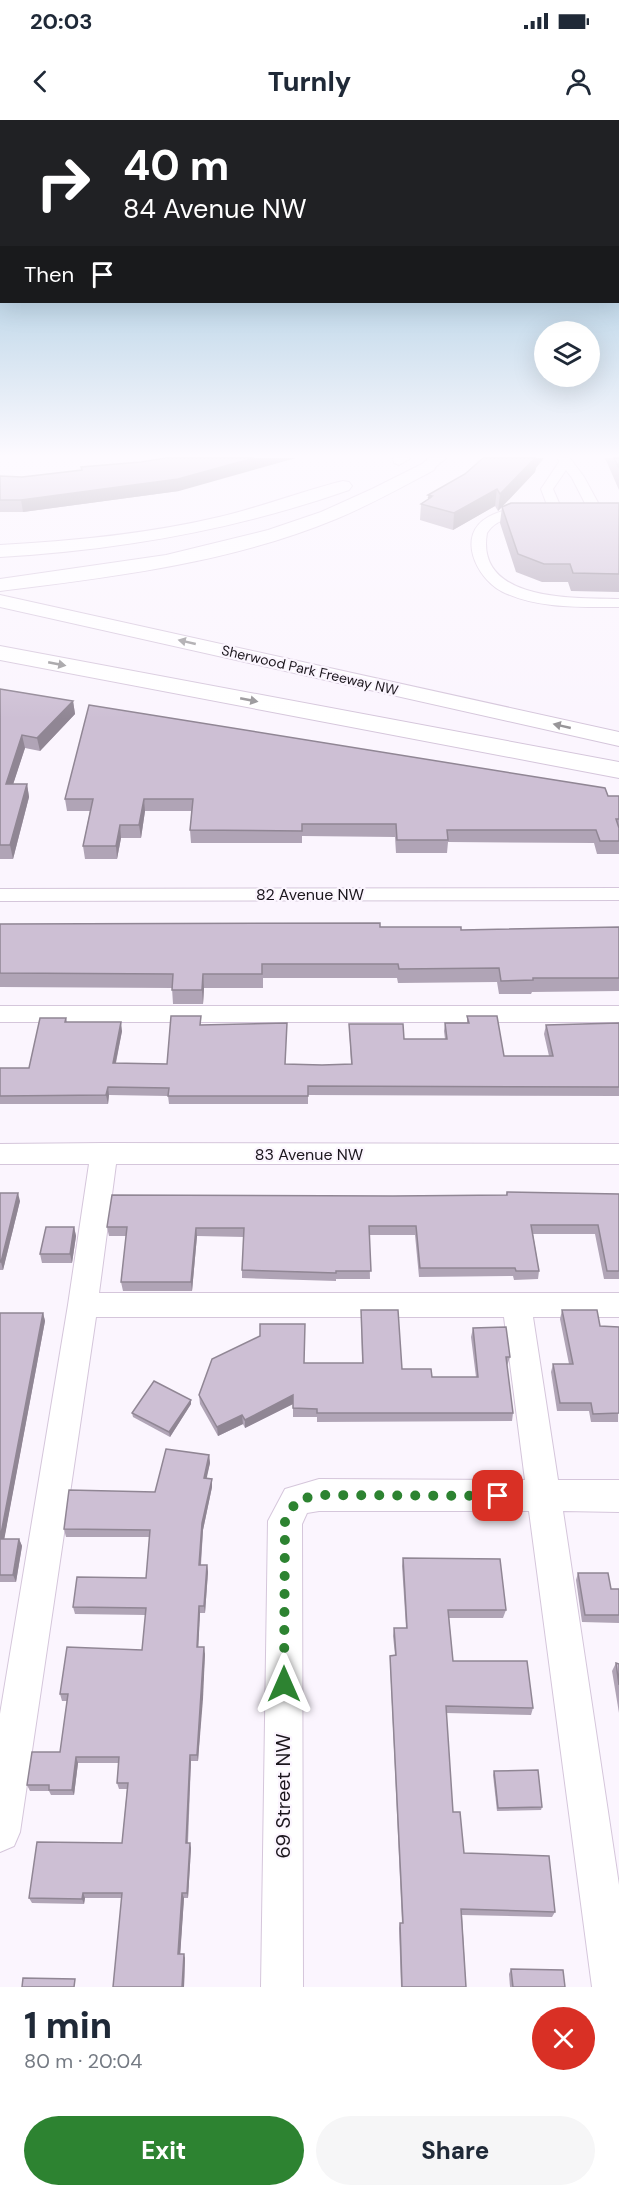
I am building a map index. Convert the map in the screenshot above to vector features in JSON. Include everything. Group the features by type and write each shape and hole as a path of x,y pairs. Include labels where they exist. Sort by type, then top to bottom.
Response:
{"highway":[{"path":"0,551 75,545"},
{"path":"0,585 160,563 239,545"},
{"name":"Sherwood Park Freeway NW","path":"8,603 619,739"},
{"path":"0,653 619,770"}],"street":[{"path":"477,545 483,566 496,582 513,590 548,599 619,603"},
{"name":"82 Avenue NW","path":"0,895 619,894"},
{"path":"0,1014 619,1014"},
{"path":"0,1832 83,1305 104,1153"},
{"name":"83 Avenue NW","path":"0,1154 619,1154"},
{"path":"83,1305 619,1305"},
{"path":"517,1306 613,1987"},
{"name":"69 Street NW","path":"282,1987 285,1521 297,1500 319,1495 542,1496"},
{"path":"542,1496 619,1496"}],"building":[{"path":"515,545 619,545 619,574 573,573 570,564 544,564 518,554"},
{"path":"0,689 73,701 37,738 22,735 6,784 27,784 10,845 0,845"},
{"path":"89,705 605,788 608,796 619,796 619,819 616,819 619,841 600,841 596,830 447,830 448,840 397,840 396,824 302,824 302,831 190,830 193,799 144,799 139,825 120,825 116,846 83,846 93,799 65,799"},
{"path":"380,923 380,927 461,927 461,930 619,927 619,978 533,978 533,980 501,981 499,968 399,969 398,964 262,964 262,974 203,974 202,990 172,990 173,974 0,973 0,924"},
{"path":"171,1016 201,1016 200,1025 287,1023 285,1064 322,1065 352,1064 349,1024 403,1024 404,1039 447,1039 445,1023 469,1023 467,1016 497,1016 504,1056 553,1056 546,1025 619,1023 619,1087 308,1086 308,1096 168,1096 169,1088 108,1087 106,1095 0,1096 0,1068 29,1068 40,1018 66,1018 65,1022 121,1022 113,1063 167,1064"},
{"path":"507,1192 619,1194 619,1271 607,1271 598,1225 531,1225 539,1271 516,1271 515,1268 420,1268 416,1226 369,1226 371,1271 336,1271 336,1273 242,1270 244,1228 196,1228 191,1282 121,1282 127,1227 107,1227 112,1195 393,1196 507,1195"},
{"path":"0,1193 18,1193 1,1262 0,1262"},
{"path":"46,1227 74,1227 70,1254 40,1254"},
{"path":"361,1310 398,1310 402,1369 431,1369 432,1377 478,1377 473,1328 506,1327 510,1357 506,1357 513,1413 317,1413 317,1409 293,1408 293,1395 245,1420 242,1415 217,1427 199,1395 212,1359 260,1336 260,1324 305,1324 304,1363 363,1363"},
{"path":"562,1310 597,1310 600,1326 619,1327 619,1413 593,1414 591,1403 560,1403 553,1364 573,1364"},
{"path":"0,1313 43,1313 0,1539"},
{"path":"154,1381 191,1400 169,1432 132,1413"},
{"path":"166,1449 209,1455 204,1478 212,1479 202,1523 199,1565 207,1565 204,1606 199,1606 197,1647 204,1647 197,1755 190,1755 186,1843 190,1843 187,1893 182,1893 178,1954 184,1954 182,1987 113,1987 122,1893 83,1893 82,1899 29,1898 37,1842 122,1843 128,1783 117,1783 119,1757 76,1757 72,1790 49,1790 49,1785 27,1785 32,1752 60,1752 68,1694 60,1694 67,1647 142,1650 146,1608 73,1607 77,1577 146,1578 150,1530 64,1529 69,1490 155,1492"},
{"path":"0,1539 19,1539 13,1575 0,1575"},
{"path":"403,1558 500,1559 506,1610 448,1610 453,1661 527,1661 533,1708 446,1706 453,1812 460,1812 464,1853 549,1856 555,1912 461,1909 466,1987 402,1987 400,1923 403,1923 390,1656 396,1655 394,1628 407,1628"},
{"path":"578,1573 608,1573 611,1589 619,1589 619,1615 585,1615"},
{"path":"616,1663 619,1664 619,1685"},
{"path":"538,1770 542,1807 498,1808 494,1771"},
{"path":"511,1969 563,1970 565,1987 513,1987"},
{"path":"23,1978 75,1979 74,1987 22,1987"}],"route":[{"path":"284,1684 285,1521 297,1500 319,1495 498,1496"}]}
